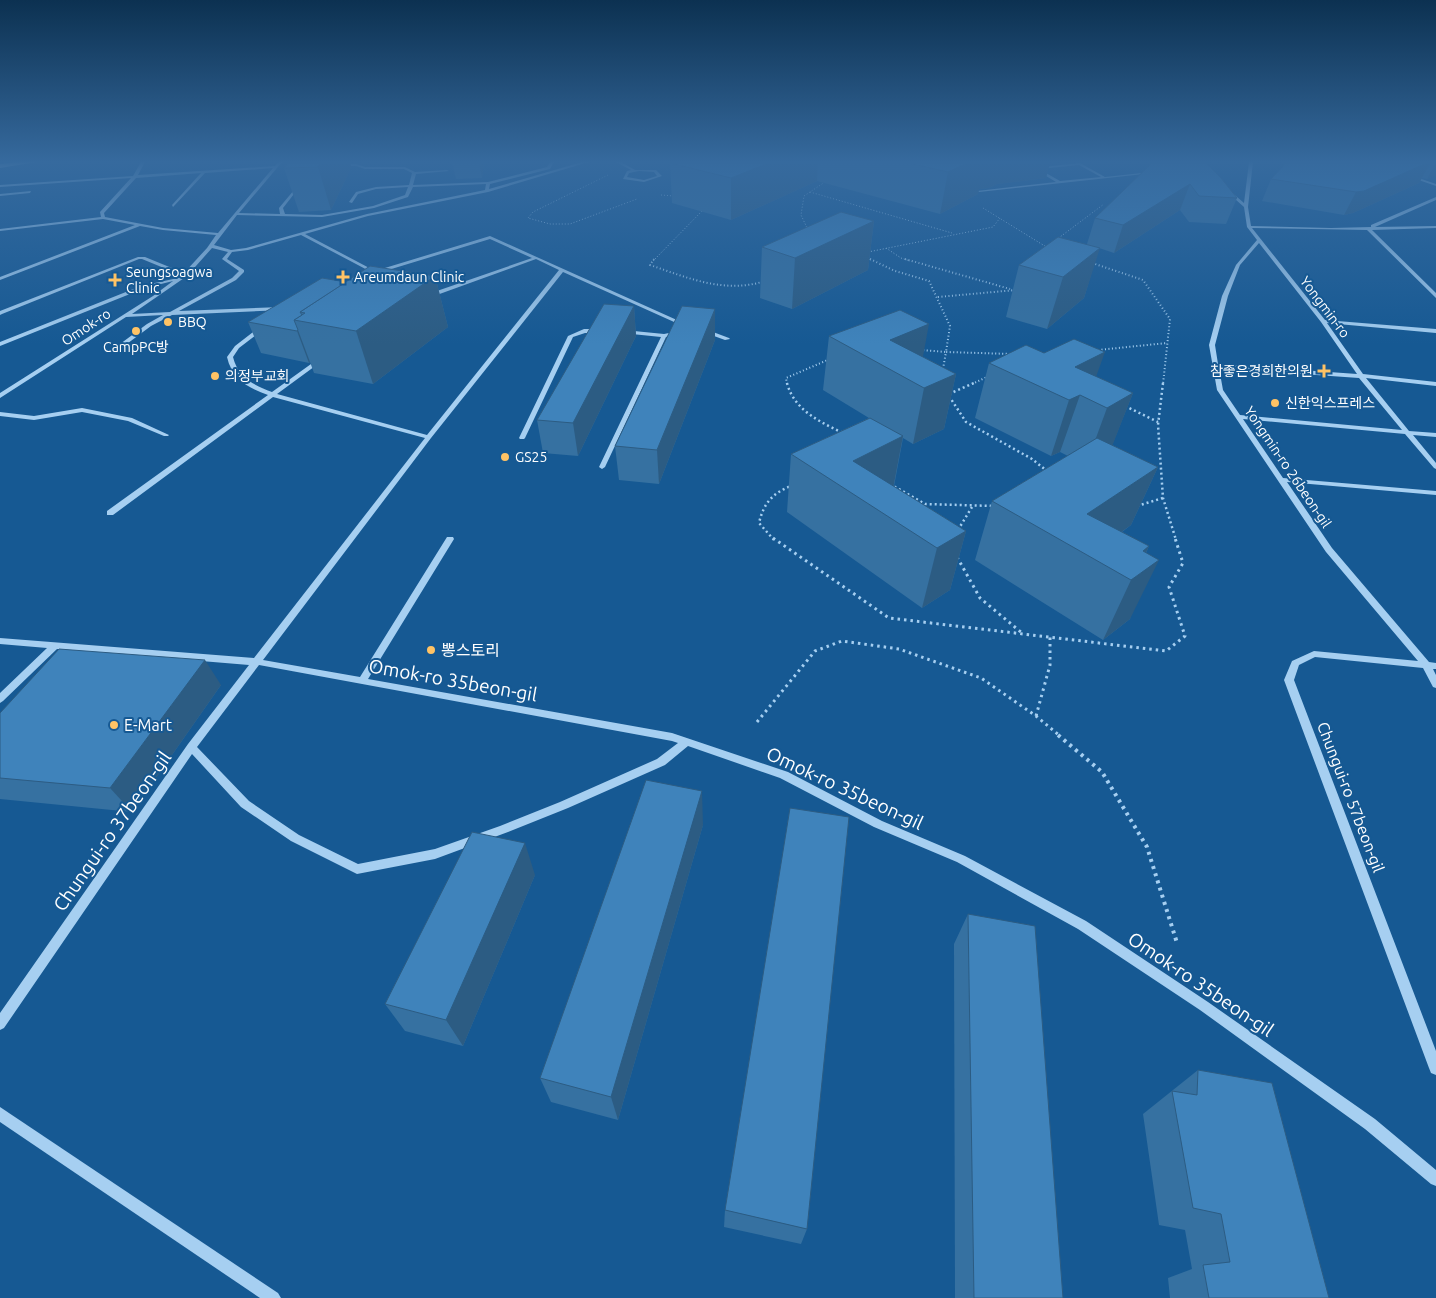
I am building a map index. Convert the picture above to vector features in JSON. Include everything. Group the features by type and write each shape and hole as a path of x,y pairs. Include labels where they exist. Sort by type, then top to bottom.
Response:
{"street":[{"path":"0,230 64,223"},
{"path":"127,223 219,234"},
{"name":"Omok-ro","path":"0,396 158,295 182,277 212,246 229,223"},
{"path":"212,246 231,251 262,246 340,223"},
{"name":"Yongmin-ro","path":"1248,223 1249,227 1323,321 1361,376 1436,467"},
{"path":"1368,228 1380,223"},
{"path":"1,278 139,225"},
{"path":"1249,227 1436,227"},
{"path":"1368,228 1436,296"},
{"path":"302,234 374,273"},
{"path":"365,276 490,237 690,329 664,336 620,331"},
{"name":"Yongmin-ro 26beon-gil","path":"1259,240 1238,265 1225,296 1212,345 1220,390 1329,550 1432,666 1436,685"},
{"path":"114,351 169,313 234,279 242,271 224,259 231,251"},
{"path":"0,312 138,258 144,258 182,277"},
{"path":"426,290 434,294 535,258"},
{"path":"386,270 394,274"},
{"name":"Chungui-ro 37beon-gil","path":"0,1024 191,748 429,436 562,270"},
{"path":"0,344 143,287 182,277"},
{"path":"124,316 288,309 273,320"},
{"path":"1323,321 1436,331"},
{"path":"266,325 237,347 230,358 231,364 245,382 272,395 429,436"},
{"path":"698,329 727,339"},
{"path":"522,438 571,336 584,331 611,330"},
{"path":"602,467 664,336"},
{"path":"110,513 328,353"},
{"path":"1216,366 1361,376 1436,384"},
{"path":"0,414 34,418 82,410 130,419 166,435"},
{"path":"1239,418 1436,435"},
{"path":"1282,480 1436,493"},
{"path":"362,681 450,539"},
{"name":"Omok-ro 35beon-gil","path":"0,642 258,662 672,737 784,775 878,824 961,859 1082,925 1204,1006 1370,1124 1436,1179"},
{"path":"0,699 54,646"},
{"name":"Chungui-ro 57beon-gil","path":"1432,666 1314,654 1295,663 1289,680 1436,1068"},
{"path":"191,748 245,804 294,838 358,869 434,854 504,829 661,762 686,742"},
{"path":"0,1114 273,1298"}],"path":[{"path":"545,223 574,223"},
{"path":"690,223 658,253 650,266 686,278 732,288 752,287 768,280"},
{"path":"805,223 812,238"},
{"path":"914,223 953,234"},
{"path":"866,252 993,227 996,223"},
{"path":"1007,223 1046,247 1055,250"},
{"path":"1054,241 1079,223"},
{"path":"886,248 901,258 1013,290"},
{"path":"865,257 895,272 928,282 938,297 950,326 942,376"},
{"path":"801,481 776,492 762,505 759,523 777,543 889,618 1166,651 1185,636 1169,587 1182,563 1163,498 1158,422 1170,319 1143,280 1090,262"},
{"path":"938,297 1021,289"},
{"path":"1098,350 1167,343"},
{"path":"919,350 1018,354"},
{"path":"1001,362 1002,353"},
{"path":"833,358 786,378 788,392 810,417 843,434"},
{"path":"948,394 992,375"},
{"path":"945,389 966,422 1032,459 1052,475"},
{"path":"1123,405 1158,422"},
{"path":"884,480 925,504 972,507 1000,506"},
{"path":"1131,508 1163,498"},
{"path":"954,537 972,507"},
{"path":"954,552 980,598 1023,634"},
{"path":"1036,716 1050,665 1050,637"},
{"path":"756,722 815,651 842,641 899,649 981,678 1036,716 1102,772 1147,847 1177,943"}],"building":[{"path":"817,223 871,223 795,258 762,247"},
{"path":"1113,223 1127,223 1123,225"},
{"path":"1058,237 1100,248 1063,277 1019,265"},
{"path":"370,266 435,276 356,331 294,320 305,313 300,312"},
{"path":"322,278 346,282 300,312 302,315 294,320 297,331 248,322"},
{"path":"604,304 634,306 573,423 537,420"},
{"path":"682,306 715,309 657,450 615,446"},
{"path":"900,310 929,324 890,340 956,374 924,388 829,336"},
{"path":"1074,339 1105,352 1075,367 1133,393 1107,408 1080,395 1069,400 989,363 1026,345 1044,353"},
{"path":"870,418 903,436 853,461 966,531 937,548 791,454"},
{"path":"1097,438 1158,467 1087,514 1149,546 1143,551 1159,560 1131,580 992,501"},
{"name":"E-Mart","path":"59,649 205,660 110,788 0,778 0,713"},
{"path":"646,780 702,791 611,1097 540,1078"},
{"path":"790,808 849,817 807,1229 725,1210"},
{"path":"472,832 525,843 446,1020 385,1004"},
{"path":"968,914 1035,926 1063,1298 974,1298"},
{"path":"1198,1070 1272,1083 1329,1298 1209,1298 1203,1265 1230,1262 1221,1214 1193,1208 1172,1091 1197,1095"}],"place":[{"name":"Areumdaun Clinic","path":"343,277"},
{"name":"Seungsoagwa Clinic","path":"115,280"},
{"name":"BBQ","path":"168,322"},
{"name":"CampPC방","path":"136,331"},
{"name":"참좋은경희한의원","path":"1324,371"},
{"name":"의정부교회","path":"215,376"},
{"name":"신한익스프레스","path":"1275,403"},
{"name":"GS25","path":"505,457"},
{"name":"뽕스토리","path":"431,650"},
{"name":"E-Mart","path":"114,725"}]}
